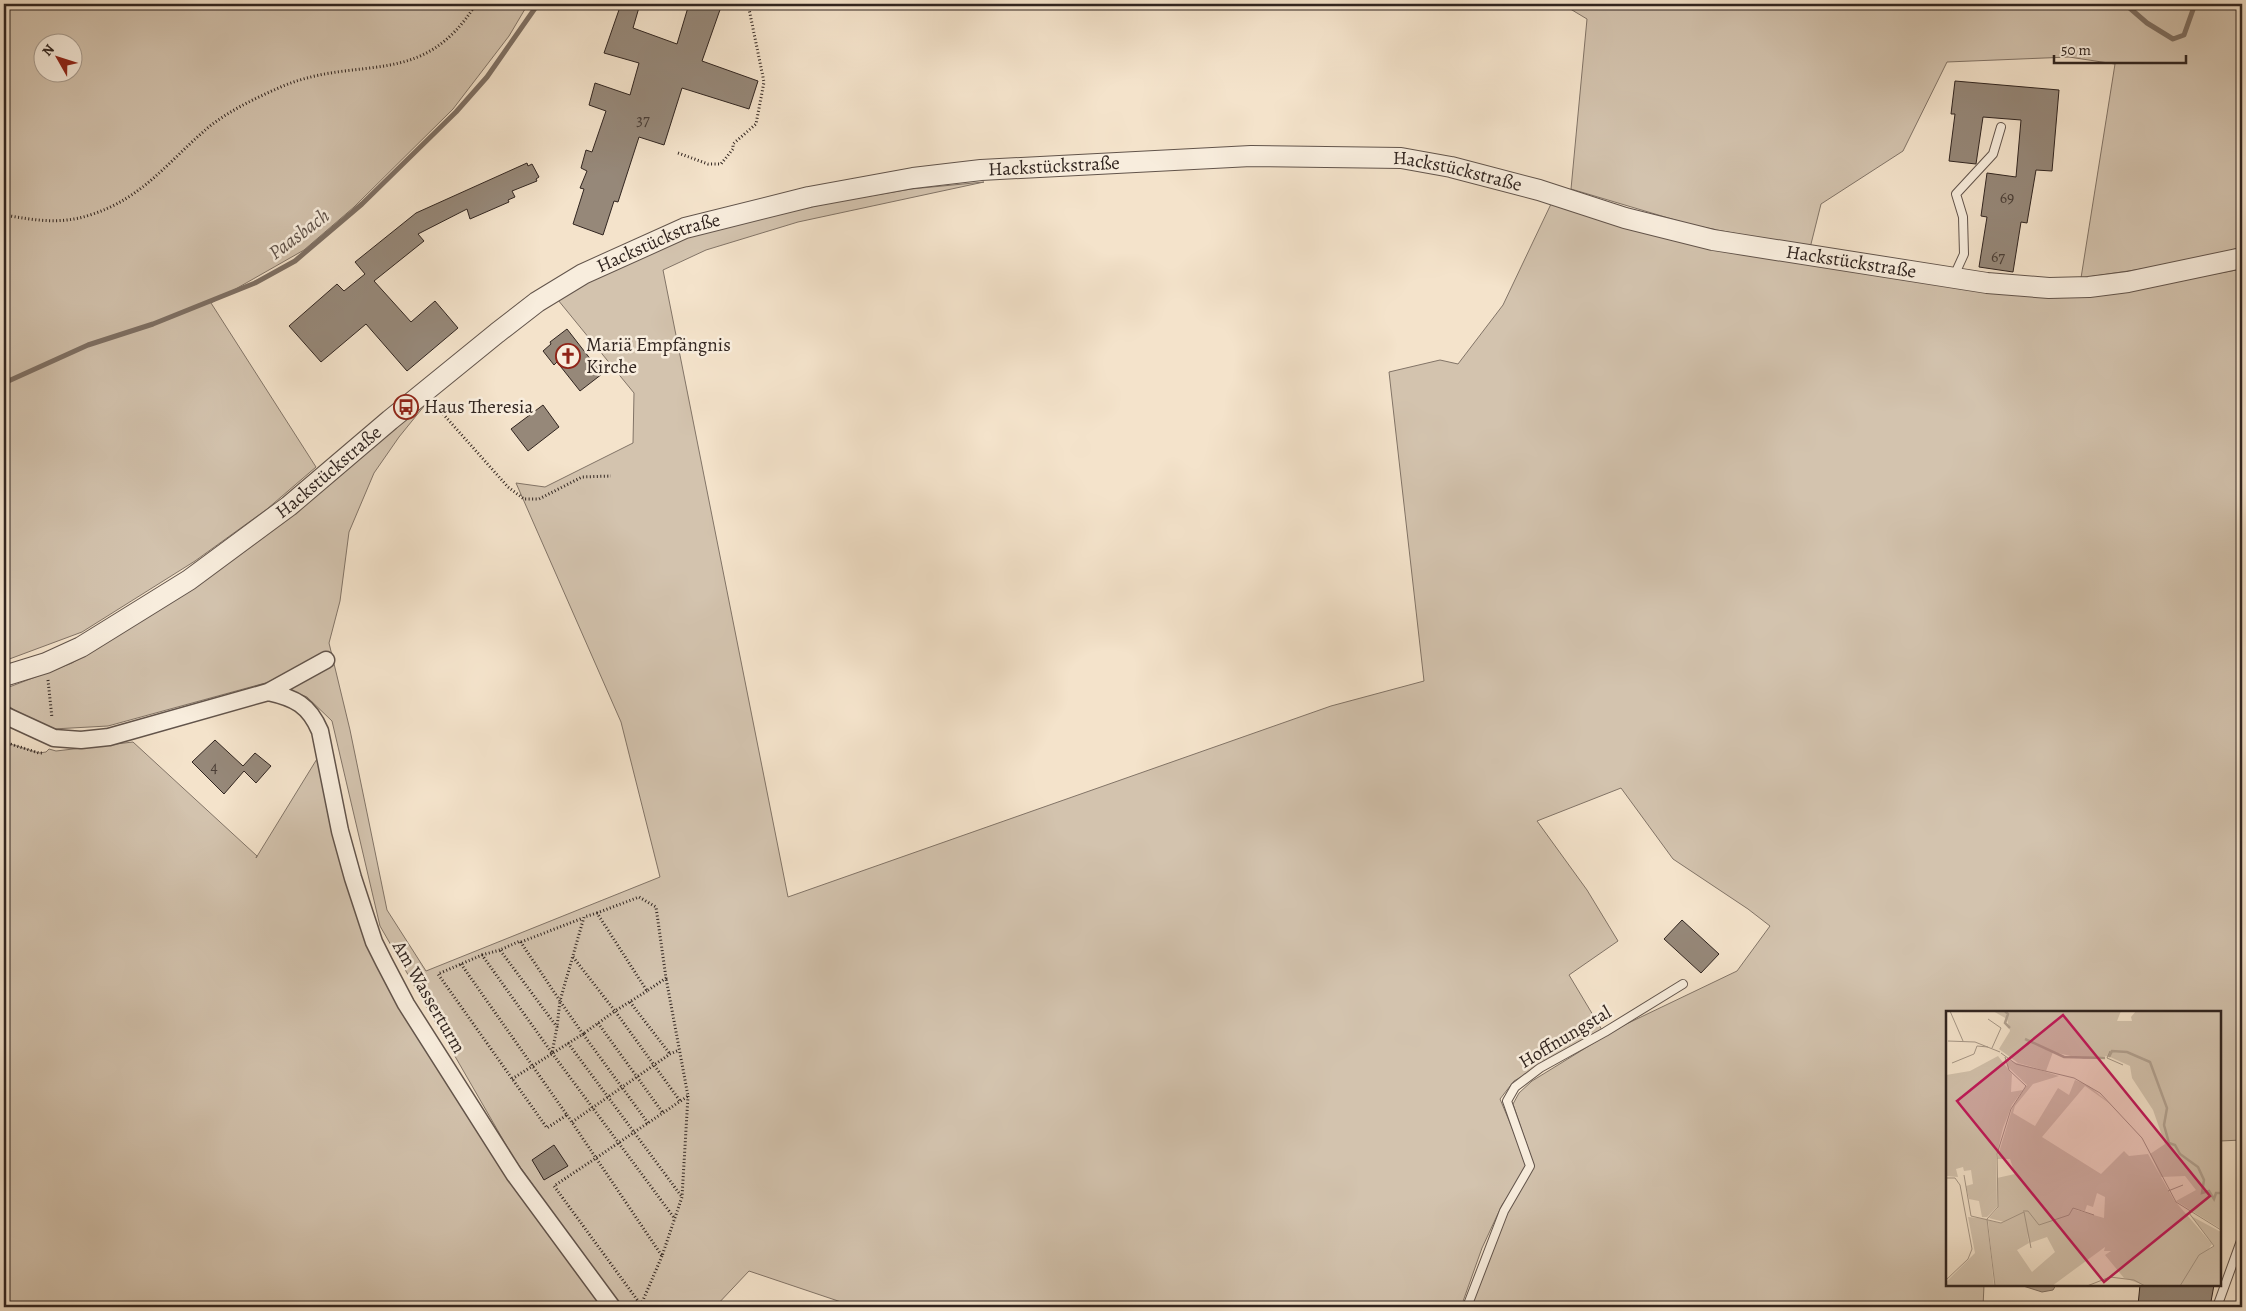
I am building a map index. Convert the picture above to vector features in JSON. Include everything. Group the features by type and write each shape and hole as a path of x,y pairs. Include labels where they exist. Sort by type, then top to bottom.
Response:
{"street":[{"name":"Hackstückstraße","path":"4,676 46,663 81,647 189,580 289,506 424,392 537,302 583,274 685,228 809,197 913,178 981,170 1252,156 1401,158 1451,167 1539,190 1625,218 1713,240 1953,278 2016,286 2089,287 2128,282 2239,259"},
{"path":"4,714 54,738 81,740 110,737 268,692 326,660"},
{"name":"Am Wasserturm","path":"268,692 293,700 307,709 314,717 320,731 340,831 353,878 374,942 406,1004 514,1174 612,1307"}],"lane":[{"path":"1953,278 1964,254 1963,217 1956,194 1993,154 2001,127"},
{"name":"Hoffnungstal","path":"1466,1307 1504,1211 1530,1166 1507,1101 1515,1087 1540,1068 1606,1032 1683,984"},
{"path":"2217,1307 2242,1238"}],"path":[{"path":"4,216 60,222 90,215 112,206 156,177 209,128 238,108 284,86 318,75 390,66 418,58 448,39 476,4"},
{"path":"678,153 708,164 721,164 733,149 733,144 756,124 764,82 748,4"},
{"path":"424,392 508,487 524,499 539,499 582,477 611,476"},
{"path":"46,663 54,738"},
{"path":"567,1115 547,1128 438,974 482,955 500,950 640,897 656,907 666,978 688,1096 682,1197 662,1256 640,1306"},
{"path":"598,914 647,991"},
{"path":"552,1053 560,1001 584,918"},
{"path":"521,942 583,1034 648,1123"},
{"path":"500,950 557,1027"},
{"path":"482,955 591,1108 675,1219"},
{"path":"573,956 680,1101"},
{"path":"461,964 572,1122 662,1256"},
{"path":"512,1079 666,978"},
{"path":"630,1002 670,1054"},
{"path":"598,1023 663,1113"},
{"path":"568,1043 682,1197"},
{"path":"572,1122 670,1054 679,1050"},
{"path":"640,1306 554,1186 688,1096"}],"shaded area":[{"path":"4,4 528,4 509,36 453,109 354,207 304,250 211,303 316,467 267,509 195,561 82,632 4,661"},
{"path":"1562,4 2242,4 2242,246 2209,259 2081,278 2115,64 2069,57 1947,62 1903,151 1821,204 1810,248 1692,225 1571,189 1587,19"},
{"path":"984,182 798,222 706,250 663,270 788,897 1331,706 1424,681 1389,372 1440,360 1458,364 1503,305 1551,204 1803,263 2147,286 2242,269 2242,1140 2221,1141 2221,1011 1946,1011 1946,1286 1984,1286 1983,1307 1471,1307 1507,1213 1534,1166 1513,1104 1519,1093 1532,1081 1618,1028 1737,971 1770,926 1673,859 1621,788 1537,821 1587,890 1618,941 1569,975 1602,1030 1514,1081 1500,1099 1528,1166 1502,1205 1482,1248 1461,1307 856,1307 749,1271 715,1307 620,1307 513,1157 380,926 332,721 307,697 269,682 108,726 53,729 28,719 4,703 4,689 72,663 151,615 245,551 307,504 429,400 399,437 374,473 349,532 340,601 329,643 350,730 387,910 426,971 660,877 621,722 516,483 545,487 633,443 634,393 558,300 586,280 689,234 834,202 911,189"},
{"path":"4,742 39,753 46,752 49,749 56,751 133,742 257,856 256,858 320,754 363,933 480,1135 602,1307 4,1307"},
{"path":"2023,1286 2055,1286 2053,1290 2042,1292"}],"building":[{"path":"621,4 640,4 633,28 677,44 689,4 722,4 702,61 758,81 749,109 682,88 664,145 639,137 618,202 614,201 603,235 573,224 584,189 580,188 587,171 581,168 586,150 592,152 606,111 589,105 595,83 630,95 639,63 604,53"},
{"path":"1955,81 2059,90 2052,171 2036,170 2027,223 2021,222 2013,272 1979,267 1987,217 1981,216 1987,173 2016,177 2021,120 1983,117 1976,164 1949,161 1955,114 1951,114"},
{"path":"527,163 528,166 532,164 539,177 536,179 537,181 512,191 515,197 508,200 509,202 470,219 467,209 418,234 424,241 374,281 411,322 435,301 458,328 407,371 366,324 321,362 289,326 337,284 344,291 365,274 355,262 416,213"},
{"name":"Mariä Empfängnis Kirche","path":"567,329 602,374 580,391 557,362 554,365 543,351 551,344 550,342"},
{"path":"543,405 559,427 528,451 511,429"},
{"path":"215,740 243,766 255,753 271,766 256,783 244,771 224,794 192,762"},
{"path":"1682,920 1719,954 1701,973 1664,939"},
{"path":"554,1145 568,1166 544,1180 532,1160"},
{"path":"2140,1286 2214,1286 2210,1307 2148,1307 2138,1305"}],"waterway":[{"name":"Paasbach","path":"4,383 88,345 153,324 255,283 295,261 362,204 456,112 487,77 538,4"},
{"name":"Paasbach","path":"2125,4 2147,23 2173,39 2184,35 2195,4"}],"place":[{"name":"Mariä Empfängnis Kirche","path":"568,356"},
{"name":"Haus Theresia","path":"406,407"}]}
